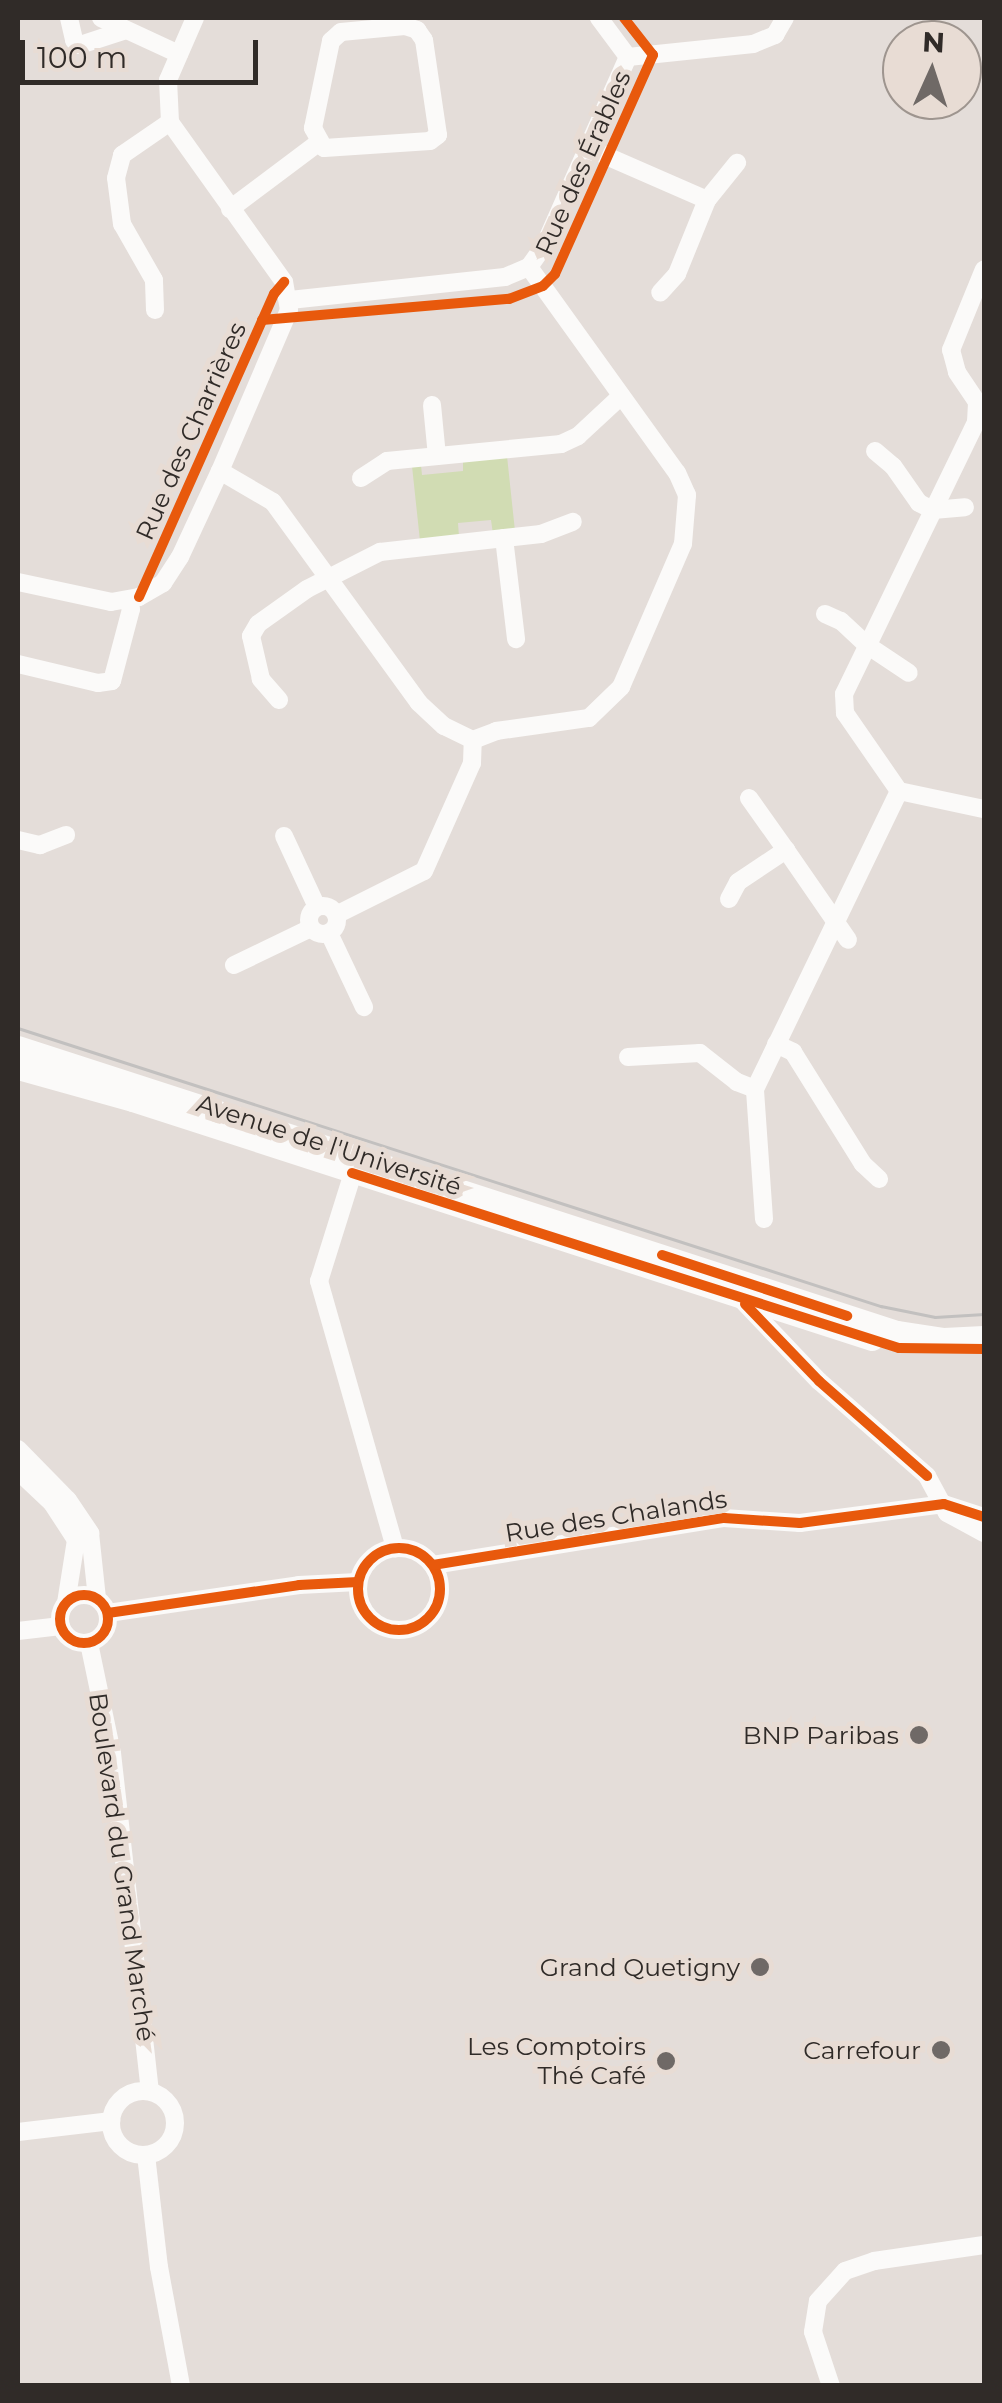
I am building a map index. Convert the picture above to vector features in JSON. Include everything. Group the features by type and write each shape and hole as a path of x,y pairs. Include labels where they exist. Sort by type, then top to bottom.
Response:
{"main road":[{"name":"Avenue de l'Université","path":"18,1047 742,1300 900,1348 984,1349"},
{"name":"Avenue de l'Université","path":"18,1068 356,1164 897,1332 944,1339 984,1338"}],"street":[{"path":"69,18 80,46 126,30"},
{"path":"101,18 179,54"},
{"path":"195,18 166,89 170,122 284,282 290,300"},
{"name":"Rue des Érables","path":"599,18 628,58"},
{"name":"Rue des Érables","path":"628,58 769,40 785,18"},
{"path":"397,26 417,30 425,44 439,129 435,139 342,150 318,143 314,118 331,41 348,31 397,26"},
{"name":"Rue des Érables","path":"290,300 506,277 529,266 546,244 628,58"},
{"path":"155,310 154,280 122,224 116,178 122,155 170,122"},
{"path":"230,208 318,143"},
{"name":"Rue des Érables","path":"588,148 707,200"},
{"path":"660,292 678,274 707,200 737,163"},
{"path":"220,471 267,496 419,703 444,726 473,740 496,731 580,722 610,703 621,687 683,544 688,510 677,473 529,266"},
{"path":"984,269 951,350 957,372 976,402 976,422 844,694 844,708 899,791 984,809"},
{"name":"Rue des Charrières","path":"128,600 152,592 172,572 220,471 290,300"},
{"path":"362,478 387,461 562,444 578,436 621,396"},
{"path":"432,405 437,456"},
{"path":"875,451 893,466 914,499 933,510 965,507"},
{"path":"279,700 261,679 250,642 254,629 306,589 380,552 541,534 573,522"},
{"path":"504,538 516,639"},
{"path":"18,582 94,600 128,600 131,609 112,681 98,683 18,664"},
{"path":"824,614 840,621 909,673"},
{"path":"234,965 326,925 424,871 472,763 473,740"},
{"path":"764,1219 755,1089 899,791"},
{"path":"750,798 848,940"},
{"path":"18,840 40,845 66,835"},
{"path":"284,836 318,908 328,907 326,925 364,1008"},
{"path":"729,899 738,882 786,850"},
{"path":"776,1044 793,1052 863,1164 879,1179"},
{"path":"628,1057 700,1053 737,1082 755,1089"},
{"path":"356,1164 321,1264 320,1298 395,1548 432,1567 624,1540 626,1534 602,1530 432,1567"},
{"path":"742,1300 819,1381 928,1476 946,1509 984,1533"},
{"path":"18,1449 68,1500 90,1533 105,1632 89,1643 75,1642 61,1626"},
{"path":"18,1472 52,1503 76,1540 61,1626"},
{"name":"Rue des Chalands","path":"626,1534 724,1518 800,1524 924,1507 946,1509"},
{"path":"946,1509 984,1517"},
{"path":"395,1548 370,1558 358,1582 362,1607 369,1618 396,1630 414,1627 434,1611 432,1567"},
{"path":"66,1602 80,1595 102,1605 358,1582"},
{"path":"18,1631 61,1626"},
{"name":"Boulevard du Grand Marché","path":"89,1643 112,1753 150,2091"},
{"path":"150,2091 168,2102 175,2122 164,2147 146,2155 125,2150 117,2142 111,2121 119,2100 128,2094 150,2091"},
{"path":"18,2132 111,2121"},
{"path":"146,2155 159,2266 180,2386"},
{"path":"831,2386 814,2332 818,2302 844,2271 874,2261 984,2245"}],"green space":[{"path":"507,456 515,531 493,534 491,520 458,523 459,537 420,541 412,466 421,465 422,475 463,471 463,460"}],"tram line":[{"path":"18,1028 881,1306 935,1317 984,1314"}],"cycle path":[{"path":"262,320 509,299 543,286 555,274 653,55 624,18"},
{"path":"139,597 274,294 284,282"},
{"path":"352,1173 899,1348 984,1349"},
{"path":"662,1255 847,1316"},
{"path":"745,1304 819,1381 927,1476"},
{"path":"433,1565 724,1518 800,1523 944,1504 984,1517"},
{"path":"399,1548 415,1551 428,1560 437,1573 440,1589 437,1605 428,1618 415,1627 399,1630 383,1627 370,1618 361,1605 358,1589 361,1573 370,1560 383,1551 399,1548"},
{"path":"108,1613 299,1585 358,1582"},
{"path":"84,1595 101,1602 108,1619 101,1636 84,1643 67,1636 60,1619 67,1602 84,1595"}],"place":[{"name":"BNP Paribas","path":"919,1735"},
{"name":"Grand Quetigny","path":"760,1967"},
{"name":"Carrefour","path":"941,2050"},
{"name":"Les Comptoirs Thé Café","path":"666,2061"}]}
